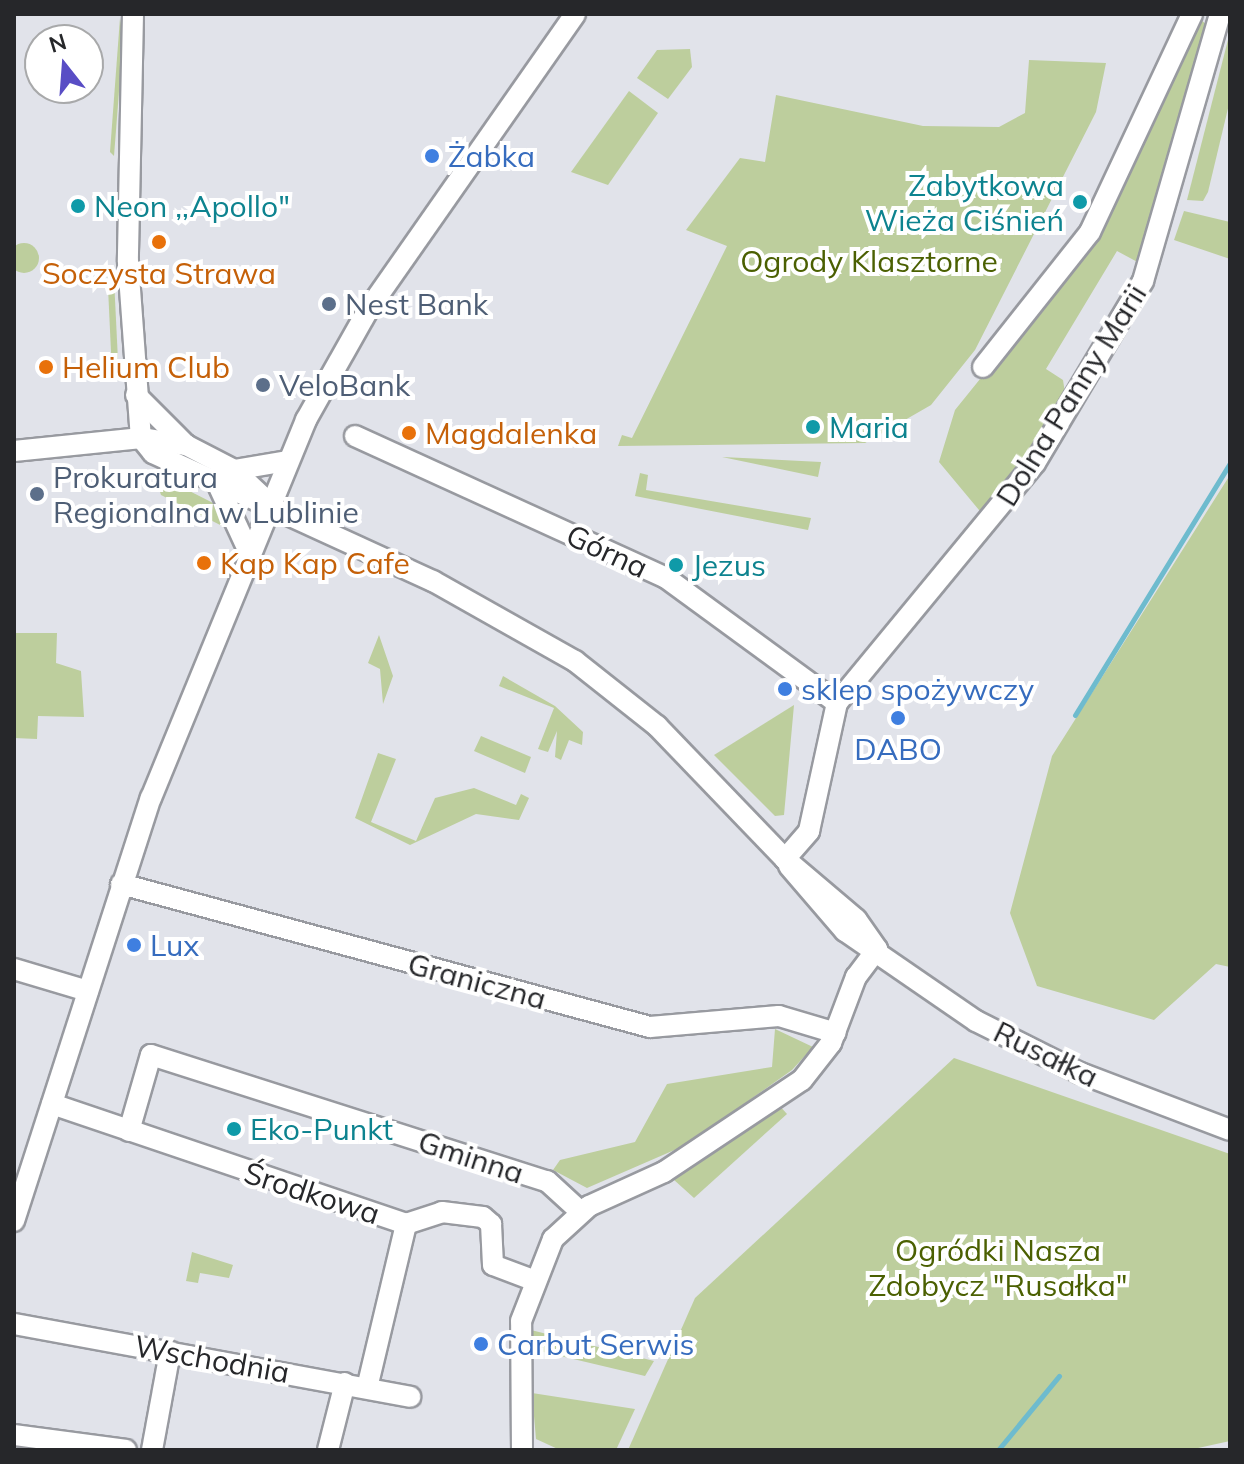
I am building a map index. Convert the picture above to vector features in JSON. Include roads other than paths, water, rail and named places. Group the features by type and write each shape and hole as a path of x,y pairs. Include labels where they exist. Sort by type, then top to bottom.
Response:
{"street":[{"path":"133,14 127,227 141,438 169,466 270,504 487,608 575,661 657,726 785,859 808,894 877,949 856,977 836,1033 802,1080 664,1172 581,1212 553,1239 533,1280 519,1342 522,1450"},
{"path":"14,1221 121,884 287,461 368,310 575,14"},
{"path":"983,367 1090,232 1192,14"},
{"name":"Dolna Panny Marii","path":"785,859 809,831 837,703 1035,463 1127,311 1165,224 1220,14"},
{"path":"136,395 186,445 234,470 270,504"},
{"name":"Górna","path":"355,436 665,577 837,703"},
{"path":"14,451 141,438 186,445"},
{"path":"234,470 287,461"},
{"path":"219,487 250,554"},
{"name":"Graniczna","path":"121,884 650,1027 779,1016 836,1033"},
{"name":"Rusałka","path":"877,949 1023,1047 1230,1130"},
{"path":"14,969 88,991"},
{"name":"Gminna","path":"129,1131 151,1055 547,1181 581,1212"},
{"name":"Środkowa","path":"52,1104 406,1224 442,1212 483,1217 491,1224 493,1265 533,1280"},
{"path":"367,1388 406,1224"},
{"name":"Wschodnia","path":"14,1324 410,1397"},
{"path":"152,1450 170,1352"},
{"path":"328,1450 345,1383"},
{"path":"14,1435 126,1450"}],"waterway":[{"path":"1075,715 1230,463"},
{"path":"998,1450 1059,1376"}],"place":[{"name":"Żabka","path":"432,156"},
{"name":"Zabytkowa Wieża Ciśnień","path":"1080,202"},
{"name":"Neon ,,Apollo\"","path":"78,206"},
{"name":"Soczysta Strawa","path":"159,242"},
{"name":"Nest Bank","path":"329,304"},
{"name":"Helium Club","path":"46,367"},
{"name":"VeloBank","path":"263,385"},
{"name":"Maria","path":"813,427"},
{"name":"Magdalenka","path":"409,433"},
{"name":"Prokuratura Regionalna w Lublinie","path":"37,494"},
{"name":"Kap Kap Cafe","path":"204,563"},
{"name":"Jezus","path":"676,565"},
{"name":"sklep spożywczy","path":"785,689"},
{"name":"DABO","path":"898,718"},
{"name":"Lux","path":"134,945"},
{"name":"Eko-Punkt","path":"234,1129"},
{"name":"Carbut Serwis","path":"481,1344"}],"park label":[{"name":"Ogrody Klasztorne","path":"869,261"},
{"name":"Ogródki Nasza Zdobycz \"Rusałka\"","path":"998,1267"}]}
